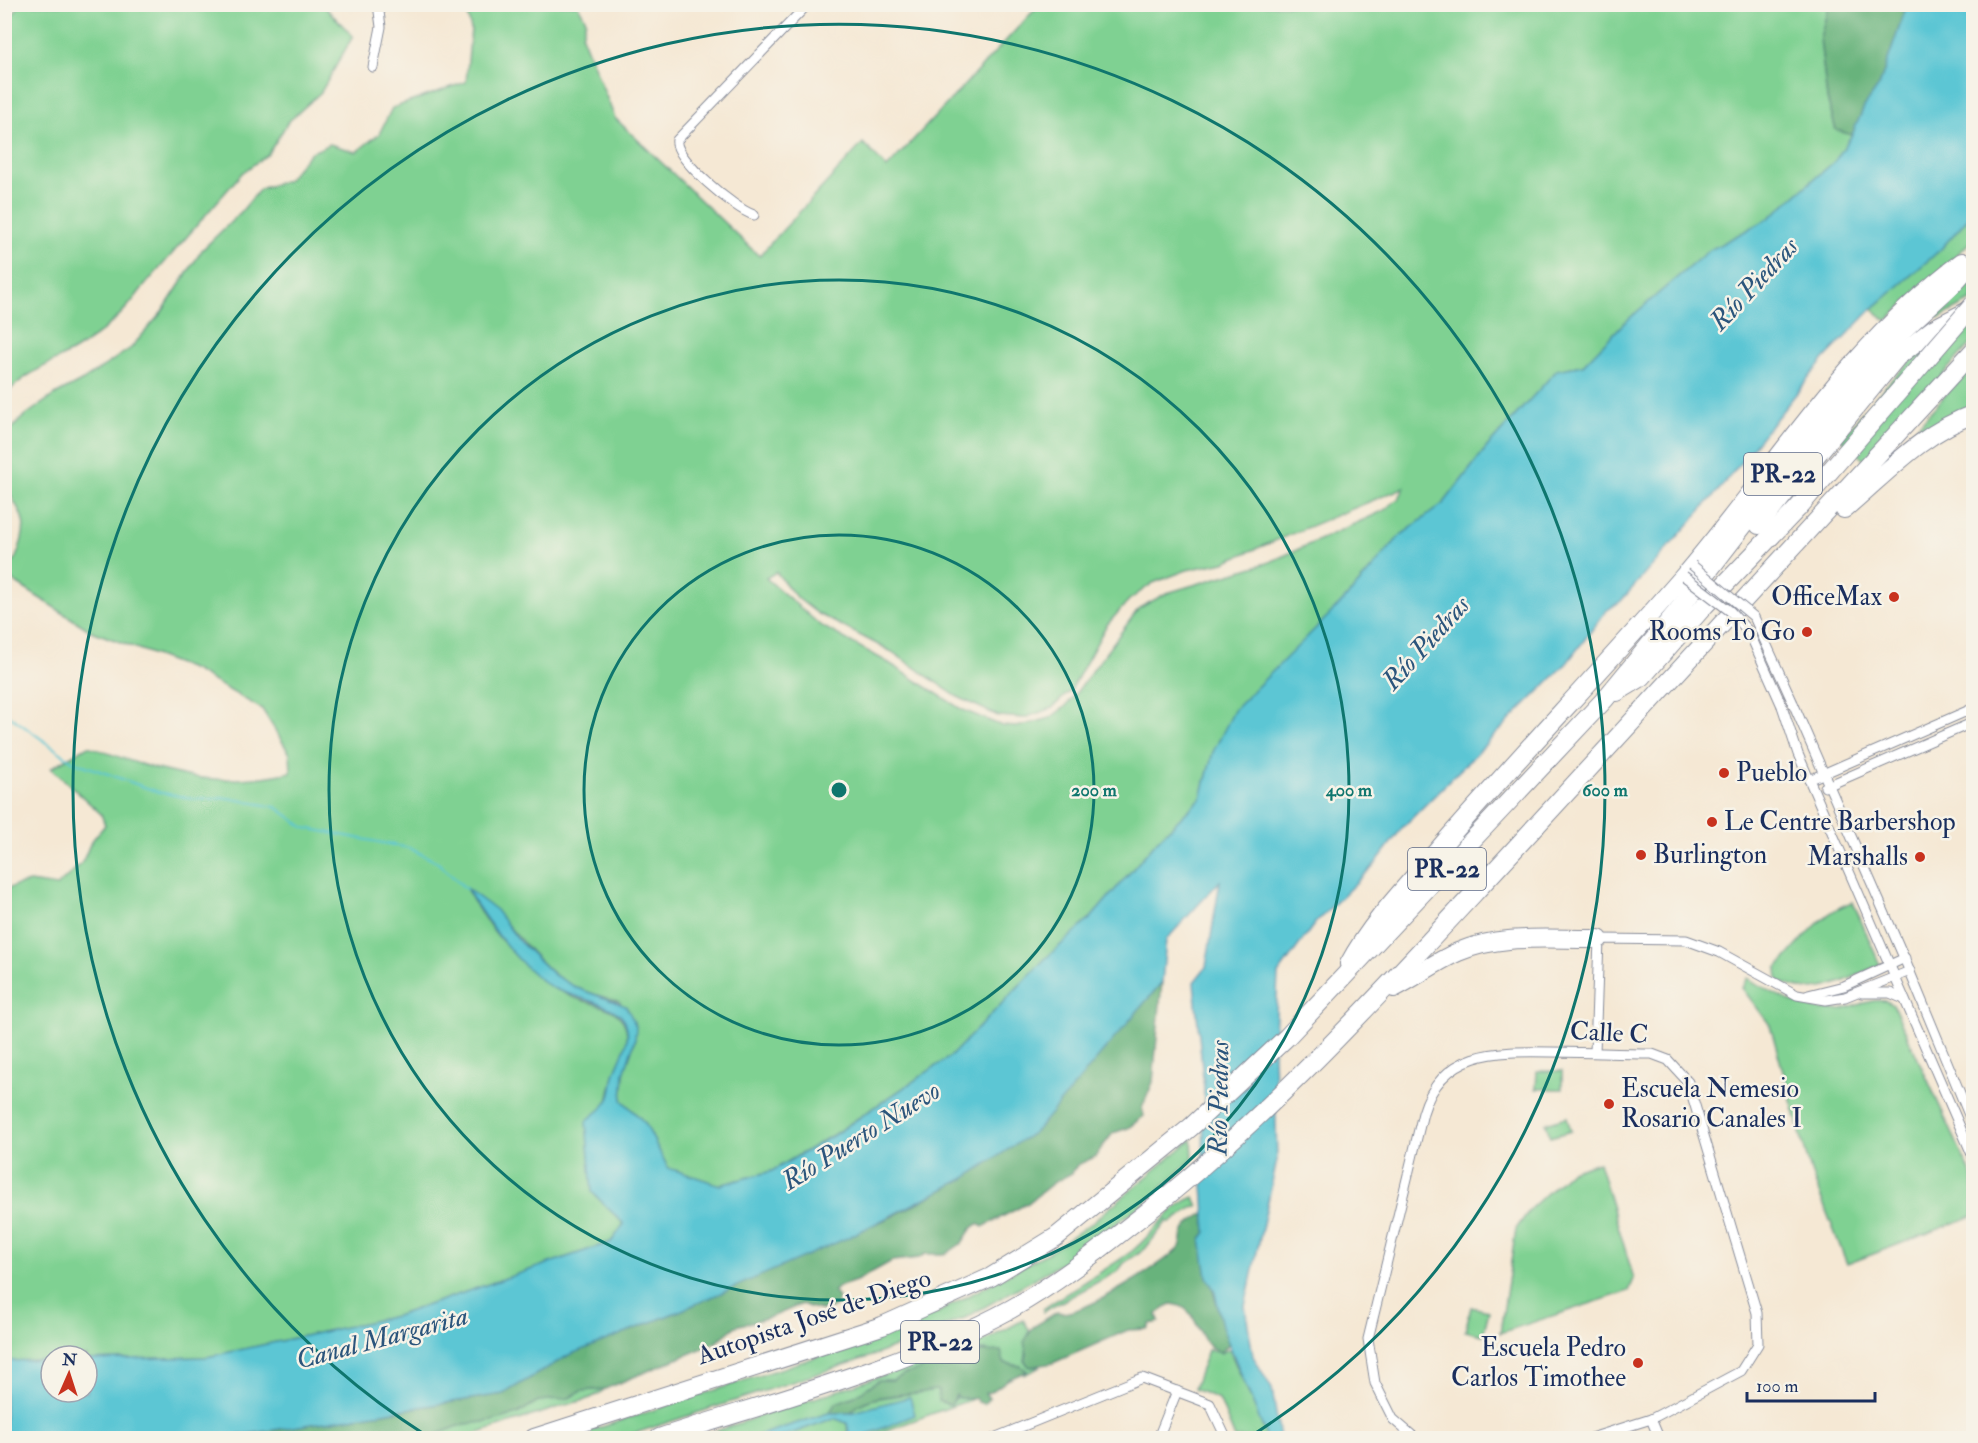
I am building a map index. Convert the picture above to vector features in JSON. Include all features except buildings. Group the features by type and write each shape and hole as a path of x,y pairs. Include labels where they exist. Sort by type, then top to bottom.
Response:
{"highway":[{"path":"1338,985 1363,938 1688,571 1851,363 1941,277 1974,253"},
{"name":"Autopista José de Diego","path":"534,1438 882,1326 953,1295 991,1277 1056,1237 1191,1127 1287,1037 1338,985 1605,699 1679,609 1823,422 1891,341 1952,285 1974,261"},
{"path":"1605,699 1642,677 1705,605 1798,508 1974,304"},
{"path":"1679,609 1721,569 1897,357 1933,329 1966,312"},
{"name":"PR-22","path":"659,1438 903,1358 1012,1308 1081,1264 1188,1181 1285,1091 1379,995 1791,552 1974,350"},
{"path":"1791,552 1887,468 1930,436 1974,414"},
{"path":"1379,995 1405,983 1443,959 1475,946 1506,940 1599,939"}],"street":[{"path":"373,67 381,27 378,4"},
{"path":"754,215 735,208 678,152 677,140 808,4"},
{"path":"1688,571 1754,617 1905,958 1974,1127"},
{"path":"1688,571 1749,632 1782,705 1814,792 1974,1159"},
{"path":"1809,780 1974,708"},
{"path":"1814,792 1974,722"},
{"path":"1596,1052 1599,939 1686,940 1719,952 1797,995 1827,1000 1885,992 1904,999"},
{"path":"1797,995 1814,994 1844,986 1905,958"},
{"path":"1851,995 1910,971"},
{"name":"Calle C","path":"1415,1438 1393,1419 1375,1383 1368,1339 1427,1102 1433,1089 1450,1071 1481,1055 1508,1051 1652,1054 1668,1060 1688,1082 1757,1313 1758,1344 1747,1365 1699,1395 1651,1419 1591,1438"},
{"path":"994,1438 1142,1378 1212,1406 1226,1438"},
{"path":"1158,1438 1177,1391"},
{"path":"1651,1419 1659,1438"}],"green space":[{"path":"322,4 353,36 321,92 288,122 268,154 242,173 118,316 84,344 29,375 5,395 4,26 20,5"},
{"path":"465,5 578,5 586,20 582,36 615,118 759,256 863,143 887,168 1039,5 1829,5 1820,38 1827,98 1836,130 1852,135 1835,161 1768,219 1708,251 1623,324 1583,365 1557,370 1487,447 1444,503 1399,537 1213,752 1201,798 1157,841 1091,918 1046,958 951,1056 831,1136 772,1171 720,1185 668,1168 645,1123 622,1100 624,1073 635,1040 620,1002 585,991 560,979 491,908 467,890 497,935 537,975 566,994 612,1011 624,1023 627,1039 610,1090 592,1192 624,1224 611,1242 396,1316 207,1357 99,1360 99,1344 39,1344 39,1360 5,1361 5,889 29,882 57,886 82,863 91,842 105,825 101,814 51,768 88,746 140,764 187,776 236,779 291,772 290,754 262,709 194,670 91,631 5,576 5,565 15,560 24,530 23,520 8,488 5,474 5,436 23,417 53,396 83,380 131,348 162,312 202,250 240,213 260,189 287,180 310,153 330,144 356,152 379,134 392,108 466,82 471,29","holes":["1405,487 1399,498 1383,511 1270,562 1167,593 1139,608 1067,705 1050,718 1017,727 1002,726 961,709 889,663 820,625 766,578 776,572 796,597 817,613 892,652 956,696 998,716 1024,718 1052,708 1071,690 1106,626 1129,600 1153,583 1187,570 1224,562"]},
{"path":"1829,5 1907,5 1879,86 1864,107 1852,135 1836,130 1827,98 1820,38"},
{"path":"1973,212 1973,239 1963,249 1887,321 1872,309 1940,250"},
{"path":"1973,272 1973,300 1939,318 1933,311"},
{"path":"1973,318 1973,341 1865,461 1841,439 1900,371 1932,344"},
{"path":"1973,364 1973,408 1911,443 1907,438"},
{"path":"1853,902 1880,965 1842,982 1818,989 1806,989 1778,981 1777,968 1811,930 1831,913"},
{"path":"1747,978 1791,1002 1814,1009 1840,1010 1882,1000 1893,1005 1973,1178 1973,1216 1847,1264 1811,1172 1770,1025 1742,988"},
{"path":"1162,982 1153,1082 1142,1108 1144,1116 1128,1128 1113,1133 1095,1157 1077,1165 1072,1173 1053,1183 1028,1203 983,1227 978,1224 971,1229 962,1243 946,1254 925,1254 919,1258 892,1261 856,1281 838,1287 833,1292 839,1298 833,1307 824,1310 802,1304 774,1316 736,1326 715,1343 605,1389 581,1391 569,1398 538,1401 517,1414 492,1421 464,1424 426,1438 222,1438 503,1394 568,1355 682,1310 893,1216 965,1178 1127,1023"},
{"path":"1537,1071 1562,1071 1562,1089 1536,1089"},
{"path":"1567,1117 1571,1131 1550,1137 1546,1123"},
{"path":"1192,1139 1193,1159 1151,1198 1069,1259 967,1317 875,1355 620,1438 568,1438 856,1344 937,1313 1049,1252 1090,1224"},
{"path":"1599,1162 1634,1279 1629,1291 1500,1333 1516,1229 1531,1208 1571,1171"},
{"path":"1194,1197 1198,1207 1192,1208 1170,1223 1167,1221 1145,1249 1124,1263 1118,1271 1043,1312 1043,1309 1132,1251 1176,1207"},
{"path":"1205,1213 1206,1232 1201,1239 1213,1292 1229,1344 1221,1352 1206,1342 1188,1311 1181,1306 1171,1304 1157,1314 1159,1322 1150,1324 1147,1329 1128,1330 1053,1363 1030,1367 1025,1362 1027,1354 1024,1342 1033,1327 1057,1312 1082,1308 1120,1289 1156,1266 1179,1248 1186,1228 1193,1220"},
{"path":"1471,1307 1489,1311 1483,1335 1465,1331"},
{"path":"1023,1320 1029,1329 1025,1362 1030,1367 1041,1367 1023,1375 1027,1371 1021,1366 1003,1363 986,1350 976,1351 966,1362 948,1368 936,1360 975,1346"},
{"path":"970,1349 979,1352 1001,1351 1004,1363 1021,1366 1027,1371 1009,1379 991,1392 985,1393 989,1398 984,1404 975,1398 958,1398 956,1395 951,1405 938,1401 939,1391 934,1390 877,1398 857,1406 850,1413 829,1413 836,1403 855,1396 879,1380 893,1380 917,1371 929,1361 939,1361 948,1367 958,1359 966,1362"},
{"path":"1229,1349 1268,1438 1235,1438 1219,1399 1194,1389 1208,1350 1221,1353"},
{"path":"932,1359 919,1371 893,1380 879,1380 855,1396 836,1403 829,1413 750,1438 695,1438"},
{"path":"605,1389 588,1399 463,1438 426,1438 464,1424 492,1421 517,1414 538,1401 569,1398 581,1391"},
{"path":"939,1391 940,1396 953,1402 957,1395 959,1398 975,1398 866,1438 868,1434 885,1427 851,1412 853,1407 873,1399"},
{"path":"834,1418 847,1423 848,1437 779,1438"}],"water":[{"path":"1907,5 1973,5 1973,212 1940,250 1872,309 1824,359 1718,491 1621,601 1606,611 1567,663 1402,828 1375,864 1315,923 1278,974 1274,1055 1277,1160 1245,1306 1253,1356 1272,1389 1280,1438 1267,1438 1222,1327 1215,1292 1207,1277 1201,1239 1206,1232 1203,1185 1204,1088 1194,982 1206,967 1220,881 1166,940 1162,982 1036,1131 965,1178 847,1238 682,1310 569,1355 503,1394 222,1438 5,1438 4,1361 39,1360 39,1404 99,1404 99,1360 207,1357 396,1316 611,1242 624,1224 592,1192 586,1121 605,1105 610,1096 615,1072 626,1044 625,1023 621,1016 608,1007 553,988 528,969 483,915 466,888 496,910 519,941 554,975 577,988 626,1006 636,1026 635,1040 624,1073 622,1100 645,1123 668,1168 720,1185 772,1171 832,1136 951,1056 1046,958 1091,918 1157,841 1201,798 1213,752 1235,709 1349,595 1399,537 1444,503 1487,447 1557,370 1583,365 1623,324 1708,251 1768,219 1835,161 1852,135 1864,107 1879,86"},
{"path":"910,1397 915,1415 868,1434 866,1438 844,1438 849,1433 847,1423 834,1418 779,1438 750,1438 829,1413 850,1413"}],"waterway":[{"name":"Río Puerto Nuevo","path":"4,712 72,761 158,792 195,799 228,798 276,807 305,828 409,848 437,862 466,889"}],"place":[{"name":"OfficeMax","path":"1894,597"},
{"name":"Rooms To Go","path":"1807,632"},
{"name":"Pueblo","path":"1724,773"},
{"name":"Le Centre Barbershop","path":"1712,822"},
{"name":"Burlington","path":"1641,855"},
{"name":"Marshalls","path":"1920,857"},
{"name":"Escuela Nemesio Rosario Canales I","path":"1609,1104"},
{"name":"Escuela Pedro Carlos Timothee","path":"1638,1363"}],"water label":[{"name":"Río Piedras","path":"1754,284"},
{"name":"Río Piedras","path":"1426,643"},
{"name":"Río Piedras","path":"1219,1098"},
{"name":"Canal Margarita","path":"382,1338"}]}
